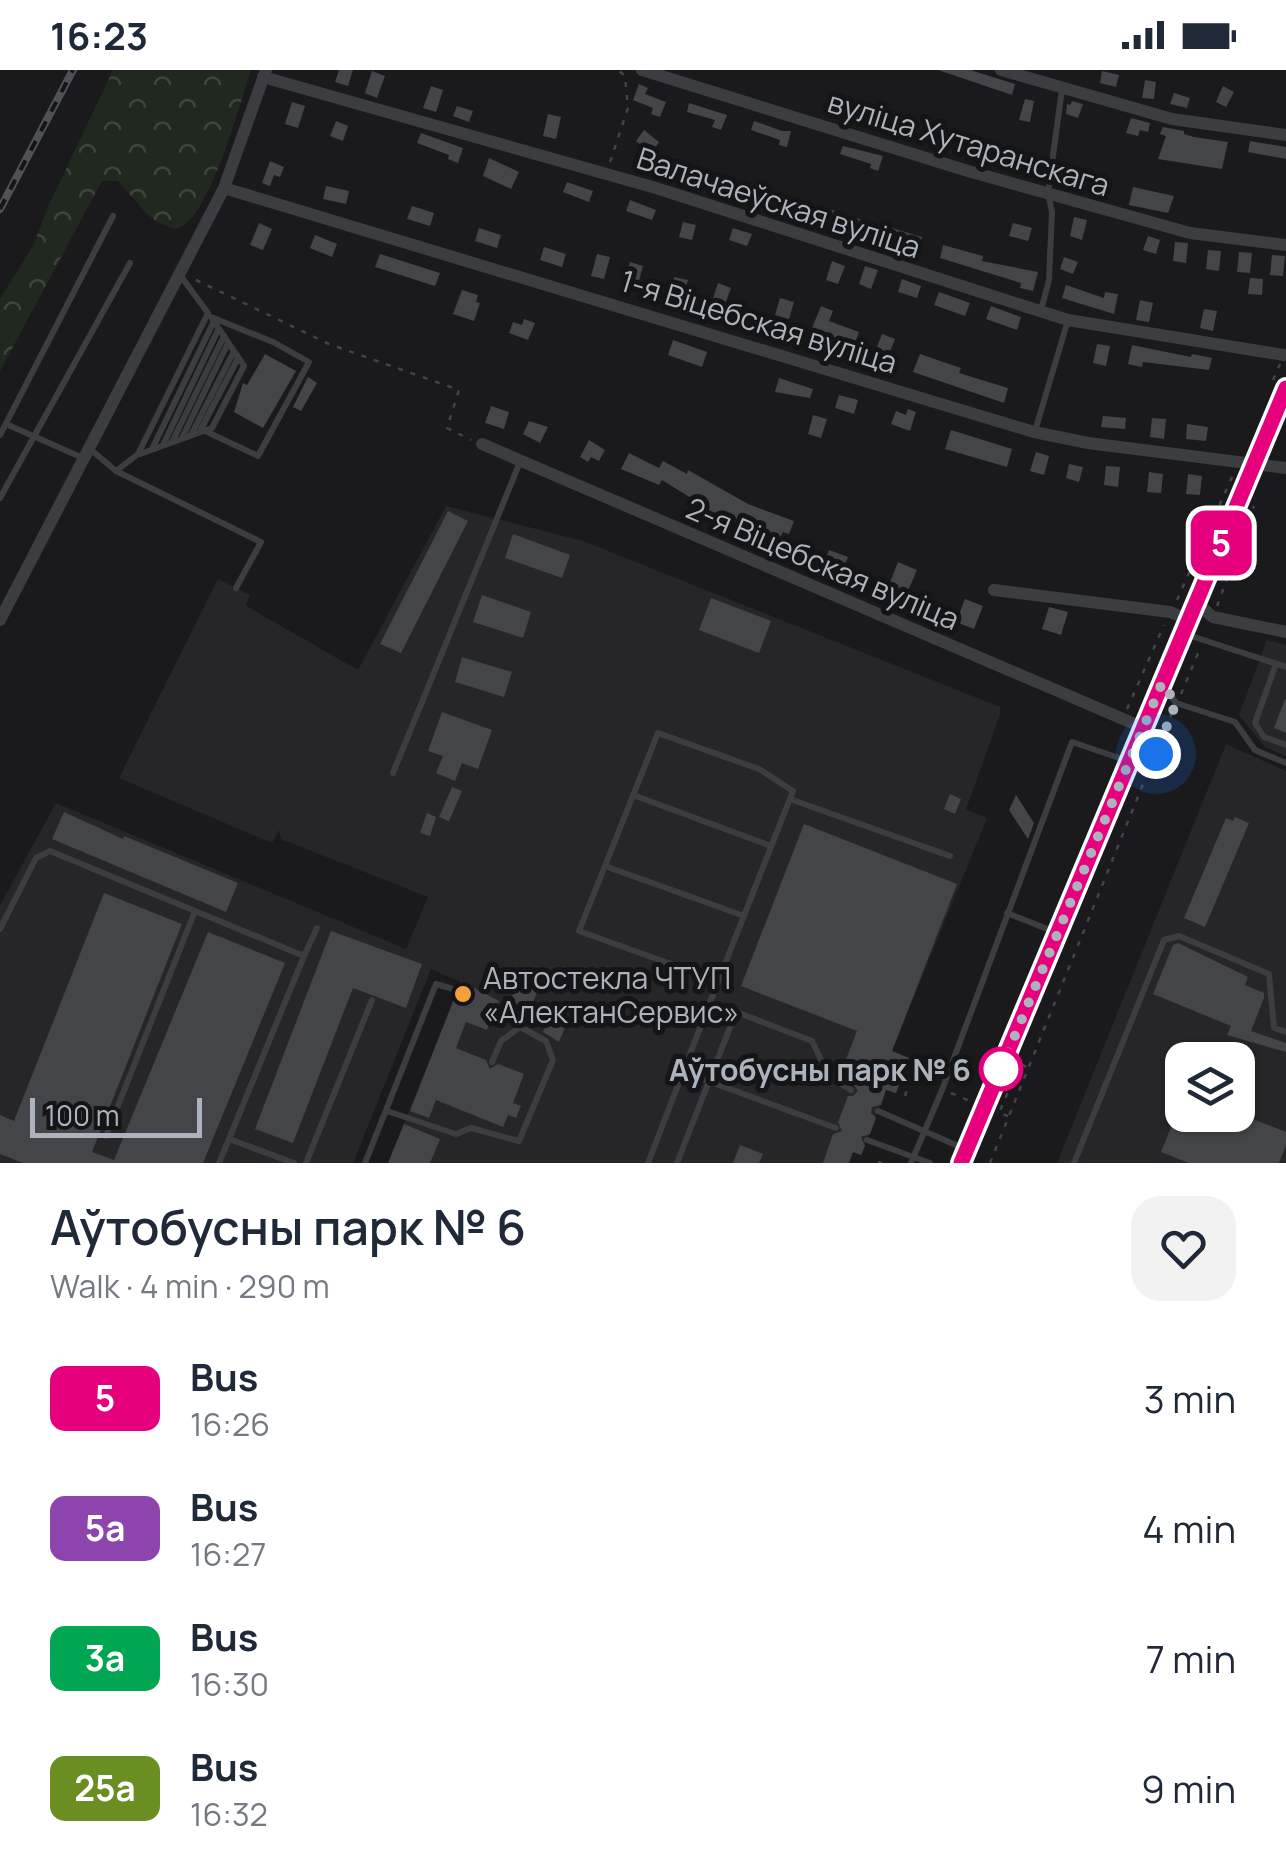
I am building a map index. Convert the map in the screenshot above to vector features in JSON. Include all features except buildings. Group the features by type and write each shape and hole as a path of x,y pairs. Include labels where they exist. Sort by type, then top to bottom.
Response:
{"main road":[{"path":"964,1156 1190,619 1246,463 1278,389"}],"street":[{"name":"вуліца Хутаранскага","path":"642,70 1190,233 1286,245"},
{"path":"1001,70 1172,119 1286,135"},
{"name":"Валачаеўская вуліца","path":"264,73 606,173 1068,320 1284,355"},
{"path":"0,620 224,188 264,73"},
{"name":"1-я Віцебская вуліца","path":"224,188 1034,432 1104,446 1286,468"},
{"name":"2-я Віцебская вуліца","path":"482,444 1144,728"},
{"name":"2-я Віцебская вуліца","path":"994,590 1170,612 1190,619 1213,616 1286,632"}],"lane":[{"path":"1041,312 1049,280 1052,212 1048,193 1062,89"},
{"path":"0,436 113,216"},
{"path":"0,498 130,263"},
{"path":"180,274 236,355"},
{"path":"116,470 138,454 202,432 258,456 309,362 273,342 211,317"},
{"path":"152,450 211,317"},
{"path":"138,454 211,317"},
{"path":"1034,432 1068,320"},
{"path":"181,439 224,336"},
{"path":"172,443 224,336"},
{"path":"162,446 224,336"},
{"path":"202,432 236,355"},
{"path":"190,436 236,355"},
{"path":"6,424 87,454 261,542 236,588"},
{"path":"393,773 520,461"},
{"path":"1190,619 1203,640 1286,667"},
{"path":"1276,664 1255,723 1264,737 1286,745"},
{"path":"1162,683 1176,703 1234,722 1254,750 1286,763"},
{"path":"648,1163 793,791 758,769 658,732 579,931 718,981"},
{"path":"913,1160 1072,742 1130,762"},
{"path":"633,795 772,846"},
{"path":"790,799 950,856"},
{"path":"0,929 36,858 44,852 304,956"},
{"path":"604,866 744,916"},
{"path":"106,1136 194,911"},
{"path":"1007,913 1058,934"},
{"path":"218,1163 317,928"},
{"path":"1074,1163 1164,940 1179,936 1270,974 1274,1028 1286,1032"},
{"path":"364,1163 436,984 453,989"},
{"path":"306,1163 372,1000"},
{"path":"710,1002 812,1041 830,1076 850,1090"},
{"path":"677,1163 736,1012"},
{"path":"387,1111 456,1134 471,1128 519,1141 553,1060 546,1041 520,1027 501,1040 492,1062"},
{"path":"685,1068 708,1081 836,1128"},
{"path":"878,1111 964,1156"},
{"path":"471,1128 478,1116"},
{"path":"229,1139 294,1163"},
{"path":"867,1140 913,1160 930,1163"}],"path":[{"path":"606,173 628,108 625,76 618,70"},
{"path":"180,274 329,344 458,390 447,428 482,444"},
{"path":"1278,389 1284,355"},
{"path":"1123,719 1170,612 1246,463"},
{"path":"1213,616 1254,504"},
{"path":"990,1163 1203,640"},
{"path":"1009,1116 999,1113 1020,1064 1029,1068"},
{"path":"904,1096 912,1075 934,1086"},
{"path":"950,1092 970,1101"}],"shaded area":[{"path":"446,506 583,541 1000,707 966,809 987,818 894,1046 887,1043 885,1049 909,1058 896,1093 886,1090 861,1155 853,1152 849,1163 388,1163 461,982 431,969 353,1163 0,1163 0,905 56,803 406,949 428,897 281,839 279,830 272,843 119,778 218,579 250,595 246,606 358,670"},
{"path":"1267,640 1286,645 1286,756 1265,747 1239,715"},
{"path":"1226,744 1286,771 1286,1163 1057,1163"}],"green space":[{"path":"113,70 251,70 211,185 188,222 175,229 157,222 118,181 102,181 0,371 0,299 33,246"}],"railway":[{"path":"0,209 73,70"}],"bus line":[{"name":"5","path":"961,1163 1286,388"}],"place":[{"name":"Автостекла ЧТУП «АлектанСервис»","path":"463,994"},
{"name":"Аўтобусны парк № 6","path":"1001,1069"}],"route":[{"path":"1001,1069 1162,683 1176,703 1156,754"}]}
